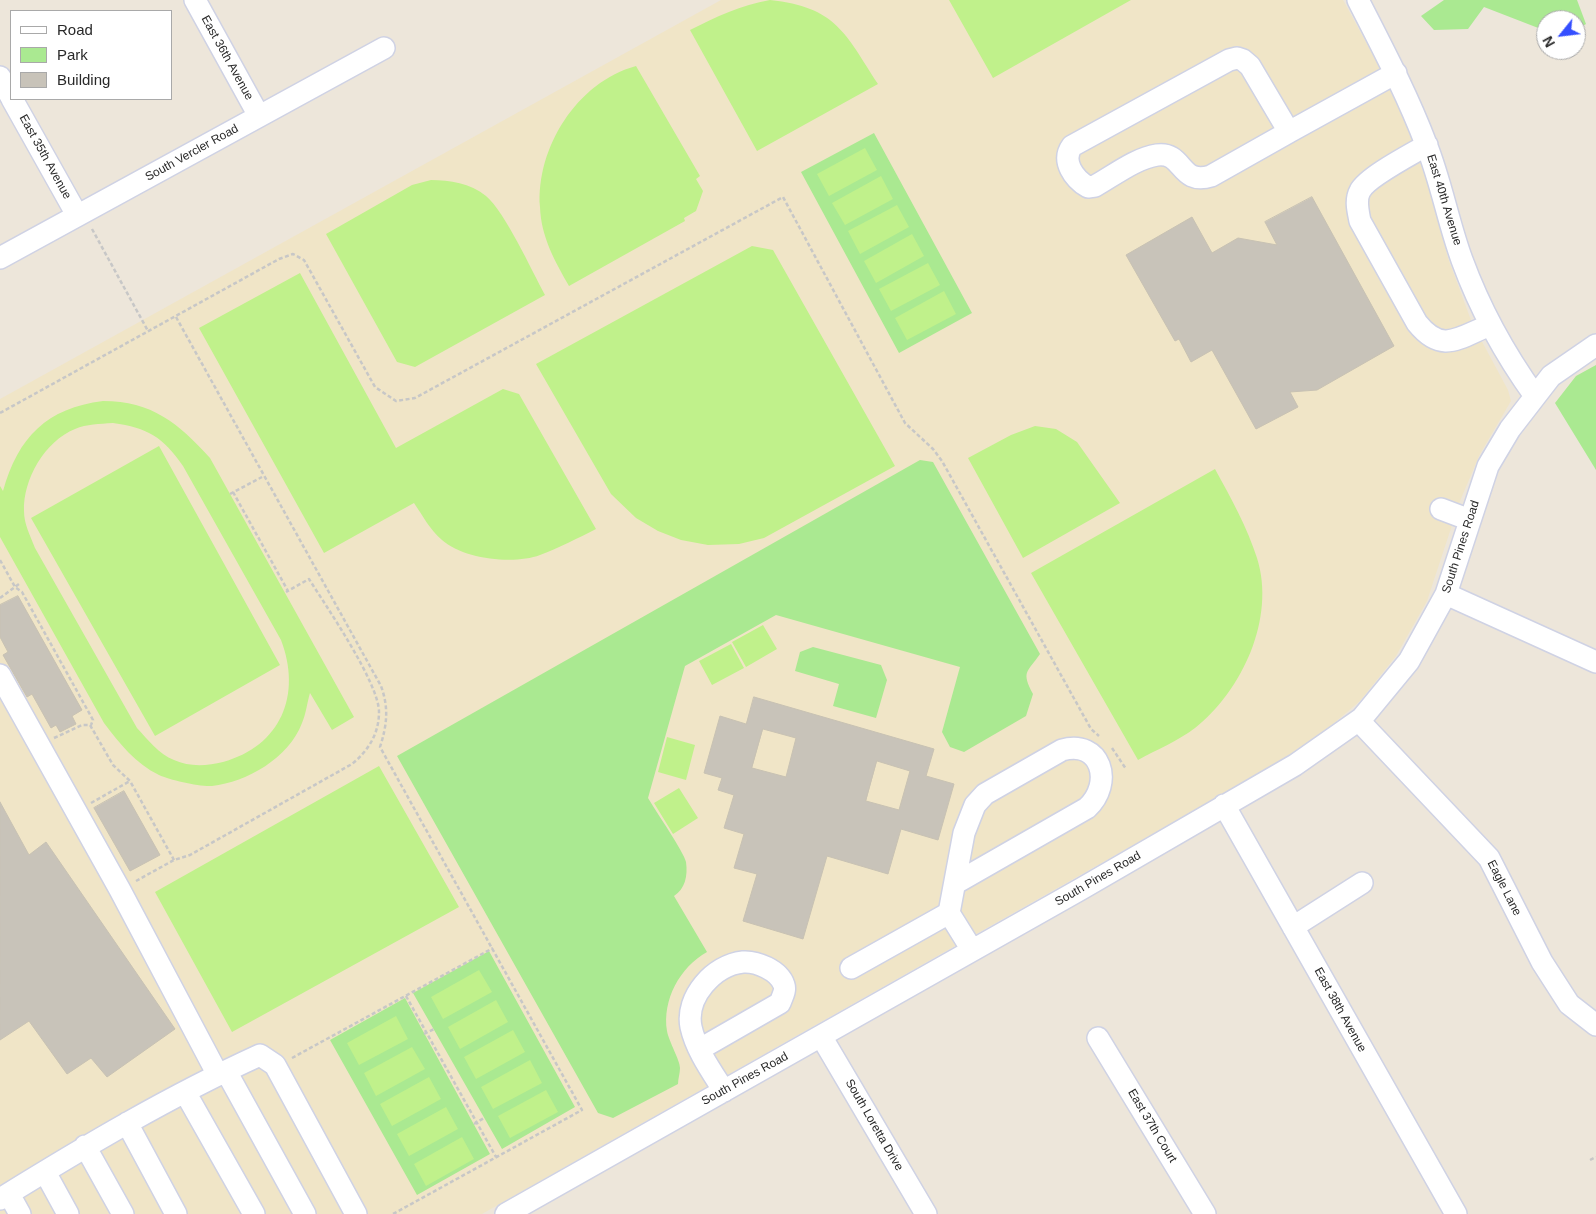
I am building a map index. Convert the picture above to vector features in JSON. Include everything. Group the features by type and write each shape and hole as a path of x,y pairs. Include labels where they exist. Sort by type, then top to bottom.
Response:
{"street":[{"name":"East 36th Avenue","path":"195,0 259,116"},
{"name":"East 40th Avenue","path":"1358,0 1396,73 1427,145 1462,259 1490,325 1511,363 1535,396"},
{"name":"South Vercler Road","path":"0,258 384,48"},
{"path":"1289,132 1250,66 1243,60 1229,60 1072,146 1068,151 1067,159 1075,177 1088,187 1095,186 1136,162 1158,154 1168,156 1178,163 1190,176 1201,179 1211,176 1396,73"},
{"name":"East 35th Avenue","path":"0,77 10,94"},
{"name":"East 35th Avenue","path":"13,100 80,214"},
{"path":"1427,145 1369,180 1360,190 1357,204 1360,221 1417,322 1427,335 1438,341 1450,341 1490,325"},
{"name":"South Pines Road","path":"506,1214 1295,765 1362,718 1409,661 1446,594 1488,466 1510,429 1551,376 1596,345"},
{"path":"1441,509 1470,520"},
{"path":"1446,594 1596,662"},
{"path":"0,675 222,1073 305,1214"},
{"name":"Eagle Lane","path":"1362,718 1360,722 1489,858 1546,969 1569,1004 1595,1024"},
{"path":"956,883 1087,808 1100,792 1102,777 1094,757 1074,749 1062,750 1003,783 979,799 971,811 960,850 956,883 949,913 972,950"},
{"name":"East 38th Avenue","path":"1224,805 1456,1214"},
{"path":"1293,927 1362,883"},
{"path":"851,968 949,913"},
{"path":"700,1049 780,1003 784,994 784,986 772,971 753,963 744,962 732,965 711,977 694,1000 690,1015 691,1026 700,1049 724,1091"},
{"name":"South Loretta Drive","path":"821,1036 926,1214"},
{"name":"East 37th Court","path":"1098,1038 1205,1214"},
{"path":"20,1214 4,1196 85,1146 222,1073 260,1055 275,1065 356,1214"},
{"path":"186,1092 254,1214"},
{"path":"127,1123 176,1214"},
{"path":"85,1146 123,1214"},
{"path":"44,1172 68,1214"}],"path":[{"path":"0,413 279,259 294,254 304,260 374,387 389,398 405,400 414,398 783,197 905,423 933,449 942,461 1091,729 1102,738"},
{"path":"80,214 148,330"},
{"path":"176,317 381,686 387,712 387,726 380,747 582,1110 393,1214"},
{"path":"120,890 174,860 190,855 352,764 363,755 371,743 377,727 379,710 365,674 309,579 287,592 232,493 262,478"},
{"path":"0,560 15,586 22,592 93,720 90,725"},
{"path":"0,598 19,584"},
{"path":"57,736 63,735 82,724 90,725"},
{"path":"90,725 113,765 130,781 174,860"},
{"path":"1107,742 1126,769"},
{"path":"77,812 130,781"},
{"path":"275,1065 336,1035 493,948"},
{"path":"406,996 475,1123 496,1157"},
{"path":"425,1033 434,1029"},
{"path":"475,1123 484,1118"},
{"path":"1590,1160 1596,1157"}],"shaded area":[{"path":"721,0 1343,0 1378,64 1407,125 1430,190 1448,258 1472,323 1508,390 1511,401 1480,454 1460,501 1427,601 1396,656 1360,701 1313,741 1278,763 482,1214 0,1214 0,399"}],"green space":[{"path":"770,0 810,9 824,16 847,37 878,84 757,151 690,30 739,8"},
{"path":"949,0 1131,0 993,78"},
{"path":"1444,0 1577,0 1581,10 1536,10 1536,27 1484,7 1468,29 1434,30 1421,16"},
{"path":"636,66 700,176 696,179 703,191 696,211 684,218 685,221 569,286 546,239 541,218 541,185 545,162 564,120 579,102 596,86 615,74"},
{"path":"874,133 972,313 899,353 801,172"},
{"path":"865,148 877,170 829,196 817,174"},
{"path":"881,176 893,199 845,225 832,203"},
{"path":"431,180 460,183 486,196 510,228 545,295 415,367 397,362 326,234 412,185"},
{"path":"897,205 909,227 860,254 848,231"},
{"path":"912,234 924,256 876,283 864,261"},
{"path":"752,246 773,250 895,466 764,538 739,544 708,545 681,540 658,531 636,518 611,494 536,364"},
{"path":"928,263 940,285 891,311 879,289"},
{"path":"300,273 396,448 503,389 519,394 596,529 554,549 529,558 503,560 475,556 451,547 442,540 430,527 414,503 324,553 199,328"},
{"path":"944,291 956,314 907,340 895,318"},
{"path":"1596,365 1596,470 1555,403 1576,376"},
{"path":"103,401 120,402 150,410 163,416 187,434 210,458 354,717 332,730 310,693 303,720 296,736 277,757 252,774 225,784 212,786 185,783 159,775 135,759 122,745 104,723 0,537 0,486 3,491 17,455 26,441 51,418 66,410","holes":["113,423 125,425 154,436 169,448 183,466 281,640 287,660 289,680 287,699 282,716 272,731 259,744 243,754 223,762 198,765 174,760 159,750 137,728 35,548 26,525 24,511 27,486 38,462 54,442 75,429 84,426"]},
{"path":"1035,426 1056,429 1077,442 1120,503 1023,558 968,458 1011,435"},
{"path":"159,446 280,665 155,736 31,518"},
{"path":"920,460 933,462 1040,654 1027,672 1027,681 1033,694 1026,716 964,752 950,747 942,732 960,667 776,615 685,666 648,798 686,862 685,882 681,890 674,896 707,952 697,958 681,975 670,996 667,1008 667,1031 680,1065 678,1084 613,1118 598,1113 397,756"},
{"path":"1215,469 1244,524 1257,558 1262,581 1262,605 1258,628 1251,652 1240,674 1212,713 1188,733 1138,760 1031,573"},
{"path":"763,625 777,649 746,667 732,642"},
{"path":"731,644 744,668 712,685 699,661"},
{"path":"813,647 881,665 887,680 876,718 833,706 839,684 795,671 800,652"},
{"path":"667,737 695,745 686,780 658,772"},
{"path":"379,766 459,907 232,1032 155,892"},
{"path":"679,788 698,818 673,834 654,803"},
{"path":"489,951 575,1107 502,1149 413,993"},
{"path":"479,970 492,992 443,1019 431,997"},
{"path":"405,998 490,1154 417,1195 330,1040"},
{"path":"496,1000 508,1022 460,1049 448,1027"},
{"path":"396,1016 408,1039 359,1065 347,1043"},
{"path":"513,1030 525,1052 476,1079 464,1057"},
{"path":"412,1047 425,1069 376,1096 364,1073"},
{"path":"530,1060 542,1083 493,1109 481,1087"},
{"path":"429,1077 441,1099 392,1126 380,1104"},
{"path":"546,1090 558,1112 510,1138 498,1116"},
{"path":"446,1107 458,1129 409,1156 397,1134"},
{"path":"462,1137 474,1159 426,1186 414,1164"}],"building":[{"path":"1312,197 1394,346 1317,390 1290,392 1298,407 1256,429 1212,350 1191,362 1179,339 1175,341 1126,255 1192,217 1212,253 1238,238 1277,245 1265,222"},
{"path":"18,596 82,710 72,716 76,724 60,732 56,725 51,728 32,694 27,697 3,655 8,652 0,637 0,605"},
{"path":"754,697 934,749 926,776 954,784 938,840 901,829 888,874 827,856 803,939 743,921 757,874 734,868 744,834 724,828 734,795 718,790 722,778 704,773 720,716 746,724","holes":["763,729 796,738 786,777 752,768","877,761 910,771 899,810 866,801"]},
{"path":"124,791 160,855 130,871 94,808"},
{"path":"0,802 29,855 46,842 175,1029 107,1077 91,1058 67,1074 29,1021 0,1040"}]}
